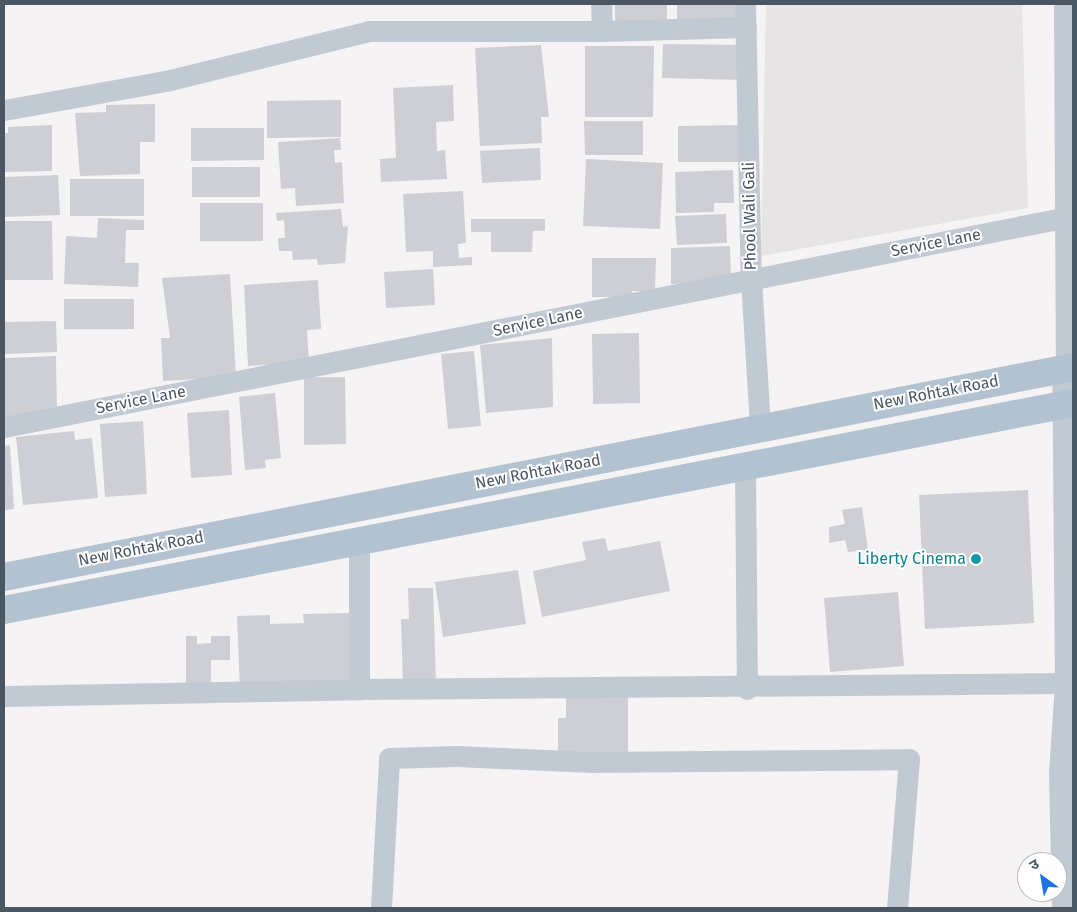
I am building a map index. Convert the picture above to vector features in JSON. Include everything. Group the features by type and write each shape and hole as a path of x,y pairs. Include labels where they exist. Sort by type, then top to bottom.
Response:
{"main road":[{"name":"New Rohtak Road","path":"4,577 1070,367"},
{"name":"New Rohtak Road","path":"4,610 1070,403"}],"street":[{"path":"601,4 602,31"},
{"name":"Phool Wali Gali","path":"745,4 751,279 760,427"},
{"path":"1064,4 1069,217 1071,598 1068,684 1066,908"},
{"path":"4,110 170,80 370,31 602,31 746,27"},
{"name":"Service Lane","path":"4,427 1069,217"},
{"path":"745,465 747,689"},
{"path":"359,541 359,690 362,690"},
{"path":"4,696 362,690 747,689 1068,684"},
{"path":"381,908 389,758 457,756 591,762 909,759 896,908"}],"shaded area":[{"path":"766,4 1022,4 1028,208 761,256"}],"building":[{"path":"615,4 667,4 667,27 615,28"},
{"path":"677,4 742,4 741,23 677,22"},
{"path":"663,44 743,45 743,80 662,78"},
{"path":"541,45 549,117 541,117 542,143 480,146 475,48"},
{"path":"585,46 654,46 653,117 585,117"},
{"path":"453,85 454,121 436,122 437,151 445,150 447,179 381,182 380,159 396,158 393,88"},
{"path":"341,100 341,137 267,138 267,101"},
{"path":"155,104 155,142 140,142 140,174 80,176 75,113 106,112 106,105"},
{"path":"584,121 643,121 643,155 585,155"},
{"path":"52,125 52,171 4,172 4,133 8,133 8,127"},
{"path":"743,125 743,162 678,162 678,126"},
{"path":"191,128 264,128 264,160 191,161"},
{"path":"340,138 341,150 334,150 335,163 342,162 344,203 296,206 295,188 281,189 278,142"},
{"path":"540,148 541,180 482,183 480,151"},
{"path":"586,159 663,163 660,229 583,226"},
{"path":"192,167 260,167 260,197 192,197"},
{"path":"733,170 734,203 714,203 714,212 676,213 675,172"},
{"path":"58,175 60,215 4,217 4,177"},
{"path":"70,179 144,179 144,216 70,216"},
{"path":"463,191 466,243 458,244 459,258 472,257 472,265 433,267 433,251 406,252 403,194"},
{"path":"200,203 263,203 263,241 200,241"},
{"path":"341,209 343,227 348,226 345,263 318,265 317,259 293,260 292,251 279,251 278,238 285,238 284,220 277,221 276,213"},
{"path":"726,214 727,243 677,245 675,216"},
{"path":"98,218 144,220 144,230 126,230 125,263 139,263 138,287 64,284 66,236 97,238"},
{"path":"471,219 545,219 545,231 533,231 532,252 491,252 491,232 471,232"},
{"path":"4,221 52,221 53,280 4,280"},
{"path":"730,246 731,282 671,284 671,248"},
{"path":"592,258 656,258 655,291 632,291 632,297 592,297"},
{"path":"433,269 435,305 386,308 384,272"},
{"path":"230,274 236,377 163,381 161,338 170,338 162,278"},
{"path":"318,280 321,329 307,330 309,362 248,366 244,285"},
{"path":"64,299 134,299 134,329 64,329"},
{"path":"56,321 57,352 4,354 4,322"},
{"path":"639,333 640,403 593,404 592,334"},
{"path":"552,338 553,407 486,413 480,345"},
{"path":"474,351 481,426 448,429 441,354"},
{"path":"56,356 57,416 4,418 4,358"},
{"path":"304,377 345,377 346,444 304,445"},
{"path":"275,393 281,458 265,460 266,468 245,470 239,397"},
{"path":"229,410 232,475 191,478 187,413"},
{"path":"143,421 147,494 105,497 100,424"},
{"path":"74,431 75,440 92,438 98,498 23,505 16,437"},
{"path":"10,445 14,509 4,510 4,446"},
{"name":"Liberty Cinema","path":"1028,490 1034,623 925,629 919,495"},
{"path":"862,507 868,550 848,552 845,540 829,543 829,527 845,524 842,510"},
{"path":"605,538 608,551 660,541 670,591 542,617 533,571 586,560 582,542"},
{"path":"518,570 526,624 443,637 435,582"},
{"path":"408,588 433,588 436,684 403,685 401,619 409,619"},
{"path":"898,592 904,666 830,672 824,598"},
{"path":"351,613 353,686 240,689 237,616 270,615 270,624 304,623 303,614"},
{"path":"186,636 197,636 197,644 211,643 211,636 230,636 230,660 211,660 211,682 186,689"},
{"path":"628,694 628,757 558,758 558,718 566,718 566,695"}],"place":[{"name":"Liberty Cinema","path":"976,559"}]}
